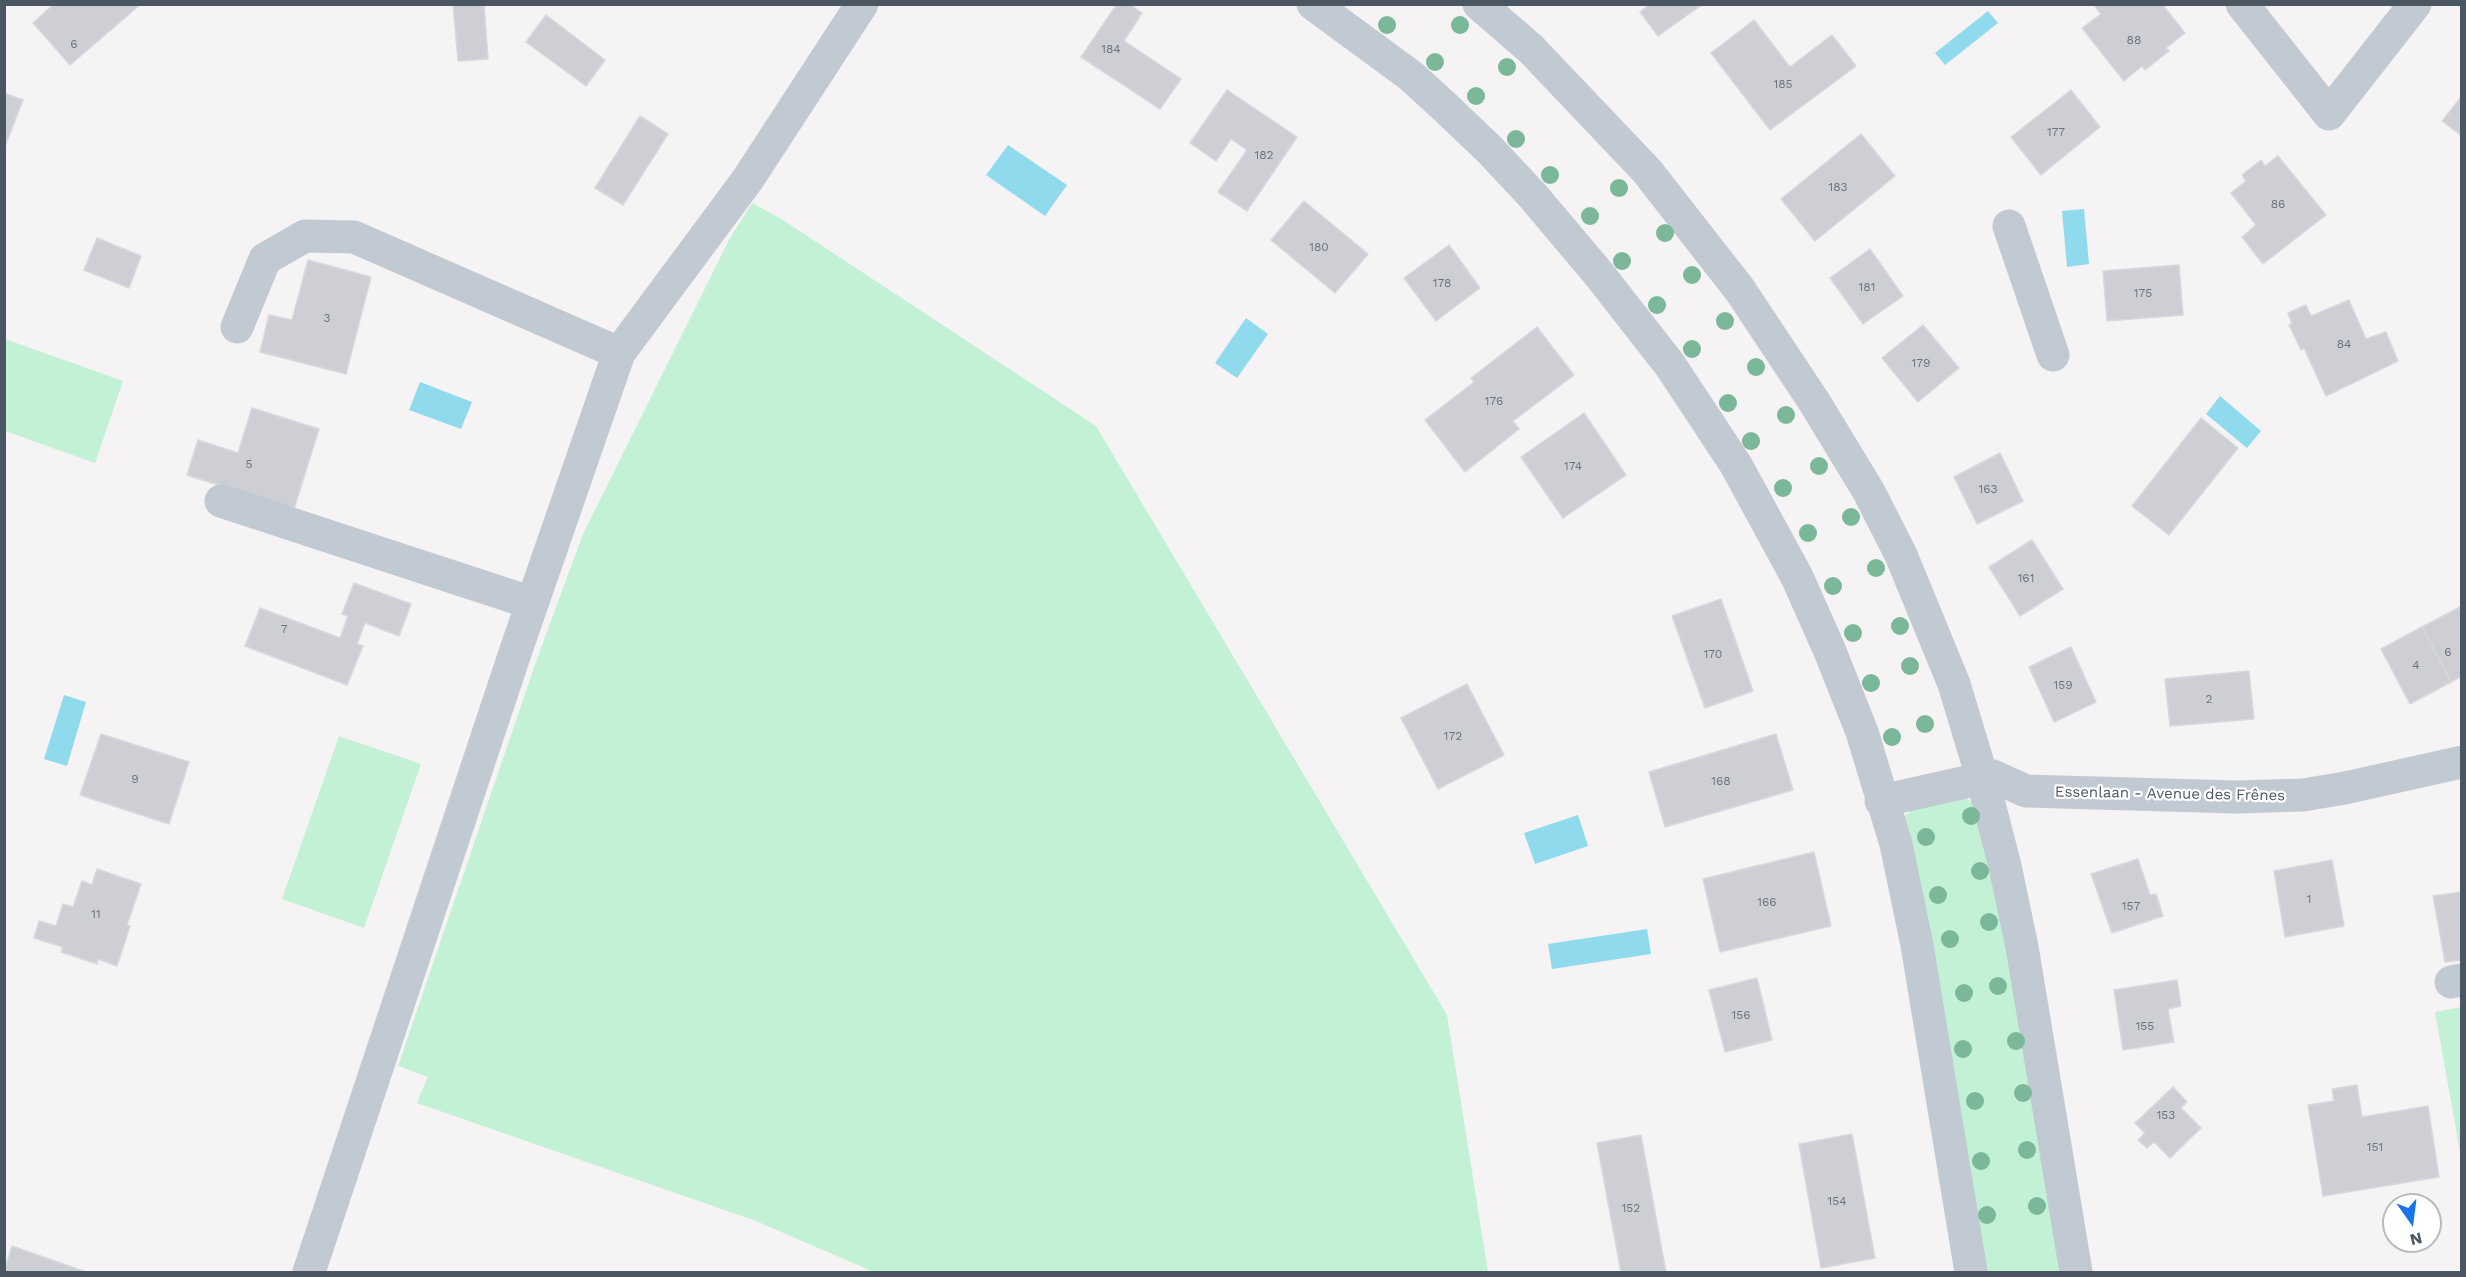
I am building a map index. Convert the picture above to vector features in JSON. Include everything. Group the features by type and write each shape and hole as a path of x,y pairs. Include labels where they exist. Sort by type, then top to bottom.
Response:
{"street":[{"path":"309,1272 532,603 619,353 748,179 862,4"},
{"path":"1313,4 1410,76 1490,150 1533,196 1598,273 1670,365 1736,465 1797,577 1862,732 1881,801 1896,844 1917,945 1971,1272"},
{"path":"1479,4 1531,49 1647,171 1740,290 1815,403 1869,492 1901,555 1954,684 1982,777 2022,947 2076,1272"},
{"path":"2242,4 2329,114 2415,4"},
{"path":"2009,226 2053,355"},
{"path":"237,327 265,259 305,236 354,237 619,353"},
{"path":"221,501 532,603"},
{"name":"Essenlaan - Avenue des Frênes","path":"1881,801 1993,776 2026,791 2247,797 2303,795 2462,762"}],"green space":[{"path":"752,203 783,220 1096,426 1447,1015 1488,1272 874,1272 756,1221 417,1103 428,1077 398,1066 537,659 583,534 729,240"},
{"path":"5,339 123,381 95,463 5,431"},
{"path":"339,736 421,764 364,928 282,899"},
{"path":"1965,798 1974,803 1986,837 2063,1272 1982,1272 1902,824 1905,816 1912,810"},
{"path":"2462,1007 2461,1157 2435,1012"}],"water":[{"path":"1988,11 1998,23 1945,65 1935,53"},
{"path":"1008,145 1067,185 1045,216 986,175"},
{"path":"2084,209 2089,264 2067,267 2062,211"},
{"path":"1246,318 1268,334 1237,378 1215,363"},
{"path":"420,382 472,402 461,429 409,410"},
{"path":"2220,396 2261,431 2247,448 2206,414"},
{"path":"64,695 86,702 67,766 44,759"},
{"path":"1578,815 1588,846 1535,864 1524,833"},
{"path":"1647,929 1651,954 1552,969 1548,944"}],"building":[{"path":"54,4 141,4 70,65 33,23"},
{"path":"453,4 484,4 488,59 458,61"},
{"path":"1117,4 1129,4 1142,13 1124,41 1181,79 1160,109 1081,57"},
{"path":"1650,4 1703,4 1658,36 1640,12"},
{"path":"2098,4 2162,4 2185,33 2166,48 2169,51 2145,70 2142,66 2124,81 2082,28 2101,14 2095,7"},
{"path":"546,15 605,60 586,86 526,42"},
{"path":"1754,20 1790,67 1832,35 1856,66 1770,130 1711,53"},
{"path":"1227,90 1297,137 1247,211 1218,192 1247,150 1231,139 1216,161 1190,143"},
{"path":"2071,90 2100,127 2041,175 2011,137"},
{"path":"4,93 23,100 4,149"},
{"path":"2462,96 2462,136 2442,121"},
{"path":"640,116 668,134 623,205 595,188"},
{"path":"1861,134 1895,176 1815,241 1781,199"},
{"path":"2278,156 2326,215 2263,264 2242,237 2256,225 2231,193 2246,181 2242,175 2261,160 2265,166"},
{"path":"1304,201 1368,254 1335,293 1271,240"},
{"path":"97,238 141,256 129,288 84,270"},
{"path":"1449,245 1480,288 1436,321 1404,278"},
{"path":"1870,249 1903,296 1863,324 1830,278"},
{"path":"308,260 371,277 346,374 260,352 269,315 292,320"},
{"path":"2179,265 2183,315 2107,321 2103,271"},
{"path":"2349,300 2366,339 2386,332 2398,361 2326,396 2304,348 2301,350 2289,325 2292,324 2288,313 2306,305 2311,316"},
{"path":"1923,325 1959,368 1918,402 1882,358"},
{"path":"1537,327 1574,375 1513,421 1519,429 1465,472 1425,420 1474,382 1471,378"},
{"path":"252,408 319,429 294,509 187,475 198,440 238,453"},
{"path":"1584,413 1626,475 1563,518 1521,457"},
{"path":"2201,418 2238,448 2169,535 2132,506"},
{"path":"2000,453 2023,501 1977,524 1954,477"},
{"path":"2032,540 2063,589 2020,616 1989,567"},
{"path":"354,583 411,604 399,636 365,623 357,644 363,646 347,685 245,646 260,608 340,638 348,616 342,614"},
{"path":"1721,599 1753,691 1705,708 1672,616"},
{"path":"2462,606 2462,676 2451,682 2422,627"},
{"path":"2422,627 2451,682 2410,704 2381,649"},
{"path":"2071,647 2096,702 2054,722 2029,667"},
{"path":"2249,671 2254,719 2170,726 2165,679"},
{"path":"1467,684 1504,755 1438,789 1401,718"},
{"path":"101,734 189,762 169,824 80,795"},
{"path":"1776,734 1793,790 1665,827 1649,772"},
{"path":"1814,852 1831,926 1720,952 1703,879"},
{"path":"2138,859 2150,895 2156,894 2163,916 2112,933 2091,874"},
{"path":"2332,860 2344,926 2285,937 2274,871"},
{"path":"97,869 141,884 127,925 130,926 117,966 98,959 97,964 61,952 63,947 34,938 39,921 56,926 63,904 73,907 82,881 92,885"},
{"path":"2462,892 2462,960 2445,962 2433,896"},
{"path":"1757,978 1772,1040 1725,1052 1709,990"},
{"path":"2177,980 2181,1006 2168,1009 2174,1042 2123,1050 2114,990"},
{"path":"2357,1085 2362,1117 2428,1106 2439,1177 2323,1196 2308,1105 2334,1101 2332,1089"},
{"path":"2173,1087 2187,1102 2181,1108 2201,1128 2170,1158 2154,1142 2147,1148 2138,1140 2145,1133 2135,1123"},
{"path":"1852,1134 1875,1258 1821,1268 1799,1144"},
{"path":"1641,1135 1666,1272 1621,1272 1597,1143"},
{"path":"12,1246 86,1272 4,1272"}]}
